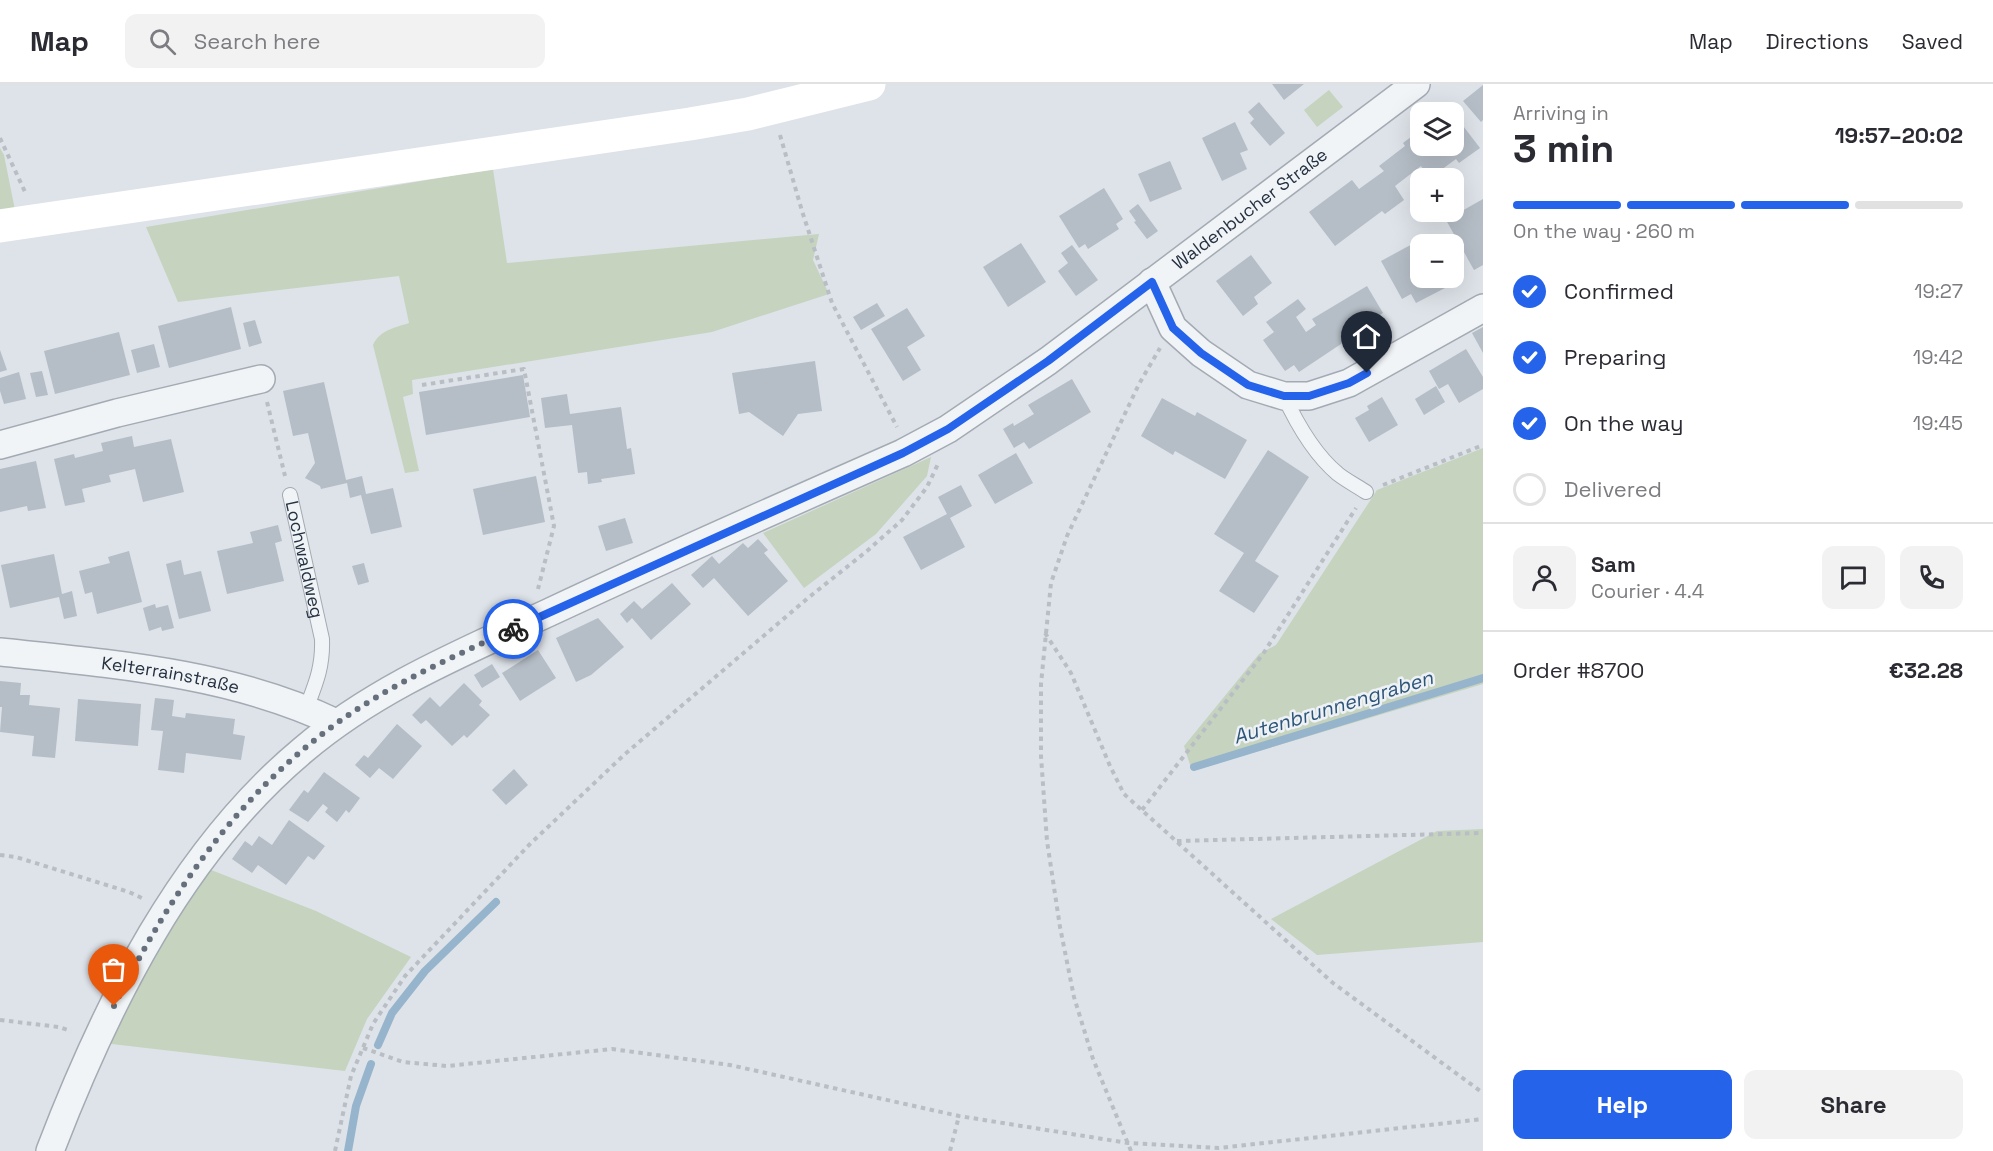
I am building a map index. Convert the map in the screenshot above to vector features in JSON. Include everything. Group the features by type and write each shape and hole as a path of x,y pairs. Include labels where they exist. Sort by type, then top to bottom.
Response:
{"main road":[{"path":"0,226 690,124 774,108 869,84"}],"street":[{"name":"Waldenbucher Straße","path":"50,1151 80,1076 166,910 200,860 230,822 272,778 336,723 427,669 909,449 948,429 1048,361 1416,84"},
{"path":"1152,282 1173,328 1201,353 1248,385 1284,396 1309,396 1349,383 1483,308"},
{"path":"0,445 261,379"},
{"name":"Kelterrainstraße","path":"0,652 175,673 231,686 306,709 336,723"}],"lane":[{"path":"1284,396 1295,420 1318,451 1338,473 1366,492"},
{"name":"Lochwaldweg","path":"290,495 322,639 322,659 318,679 306,709"}],"path":[{"path":"774,108 781,141 832,303 909,449"},
{"path":"0,138 37,222"},
{"path":"1131,1151 1093,1059 1074,997 1060,927 1047,841 1041,756 1041,684 1051,583 1067,536 1139,384 1173,328"},
{"path":"422,385 524,369 554,526 532,620"},
{"name":"Lochwaldweg","path":"268,409 290,495"},
{"path":"335,1151 351,1076 373,1024 405,976 530,844 625,754 902,520 927,487 940,461 948,429"},
{"path":"1142,810 1263,654 1366,492 1483,445"},
{"path":"1045,632 1071,674 1124,794 1333,983 1483,1093"},
{"path":"1176,841 1483,833"},
{"path":"0,855 16,857 129,892 166,910"},
{"path":"0,1020 59,1027 98,1039"},
{"path":"363,1048 403,1062 447,1066 612,1049 730,1065 959,1116 1128,1143 1219,1148 1483,1119"},
{"path":"950,1151 959,1116"}],"green space":[{"path":"1329,90 1343,107 1317,127 1304,110"},
{"path":"0,148 4,155 15,210 0,211"},
{"path":"493,169 507,263 819,234 813,260 829,294 712,332 412,380 413,394 403,397 419,471 405,473 373,345 379,336 409,323 399,276 178,302 146,227"},
{"path":"1483,448 1483,684 1192,771 1184,746 1259,654 1276,645 1377,490"},
{"path":"931,457 927,476 876,534 804,588 763,533"},
{"path":"1483,829 1483,942 1317,955 1271,919 1437,831"},
{"path":"206,868 316,911 411,957 367,1019 345,1071 103,1043"}],"building":[{"path":"1272,84 1304,84 1284,100"},
{"path":"1483,85 1483,120 1481,122 1464,102"},
{"path":"1259,102 1285,133 1270,146 1250,123 1254,119 1248,112"},
{"path":"1235,122 1248,150 1240,153 1247,169 1222,181 1202,138"},
{"path":"1464,127 1480,148 1459,163 1456,159 1444,168 1422,168 1421,166 1410,168 1410,174 1395,186 1404,200 1385,214 1382,211 1335,246 1309,212 1352,180 1359,189 1384,171 1379,166 1405,146 1403,143 1410,138 1410,156 1464,156"},
{"path":"1170,161 1182,189 1150,202 1138,174"},
{"path":"1104,188 1123,219 1116,224 1119,229 1088,249 1085,244 1079,248 1059,216"},
{"path":"1483,199 1483,265 1474,270 1464,252 1464,234 1454,234 1447,222 1464,222 1464,210"},
{"path":"1138,204 1158,231 1147,239 1129,211"},
{"path":"1021,243 1046,282 1008,307 983,267"},
{"path":"1072,245 1098,280 1076,296 1058,271 1068,263 1061,253"},
{"path":"1410,245 1410,288 1445,288 1416,303 1411,294 1402,299 1381,261"},
{"path":"1251,255 1272,283 1254,297 1258,304 1243,316 1216,281"},
{"path":"1367,286 1383,313 1366,323 1368,326 1299,372 1294,365 1285,371 1263,340 1274,332 1266,322 1298,299 1306,309 1296,317 1306,332 1316,325 1312,319"},
{"path":"877,303 885,316 861,330 853,317"},
{"path":"231,307 241,349 169,368 158,326"},
{"path":"907,308 925,336 907,347 921,370 903,381 871,329"},
{"path":"255,320 262,343 249,347 243,323"},
{"path":"1483,327 1483,353 1472,333"},
{"path":"119,332 130,375 55,394 44,351"},
{"path":"154,344 160,367 137,373 131,350"},
{"path":"1466,349 1483,377 1483,389 1459,403 1448,384 1439,389 1429,371"},
{"path":"0,350 7,370 0,372"},
{"path":"815,361 822,411 798,414 783,436 749,412 739,414 732,373"},
{"path":"42,371 48,395 36,397 30,373"},
{"path":"19,372 26,399 4,404 0,391 0,378"},
{"path":"523,375 530,417 426,435 419,392"},
{"path":"1072,379 1091,412 1029,449 1024,442 1014,448 1003,429 1013,423 1014,426 1034,414 1028,405"},
{"path":"324,382 346,480 362,476 366,494 393,488 402,527 371,534 361,495 350,498 347,483 321,489 320,486 305,478 315,463 308,433 293,436 283,391"},
{"path":"1436,386 1445,402 1424,415 1415,399"},
{"path":"567,394 570,414 621,407 627,449 631,448 635,474 601,479 602,482 588,484 587,472 578,473 572,425 545,428 541,398"},
{"path":"1382,397 1398,425 1369,442 1355,418 1369,410 1367,406"},
{"path":"1162,398 1195,416 1197,412 1247,440 1225,479 1175,451 1173,455 1141,436"},
{"path":"132,436 134,447 171,439 184,492 143,502 135,469 109,475 111,482 82,489 85,502 65,506 54,459 74,454 75,458 103,451 101,443"},
{"path":"1268,450 1309,477 1255,561 1279,576 1254,613 1219,591 1244,553 1214,534"},
{"path":"1016,453 1033,483 995,504 978,475"},
{"path":"36,461 46,508 28,511 27,506 0,512 0,469"},
{"path":"536,476 545,522 483,535 473,489"},
{"path":"961,485 972,506 950,518 965,547 921,570 903,537 947,514 938,497"},
{"path":"625,518 633,543 606,551 598,526"},
{"path":"278,525 282,541 275,543 284,581 227,594 217,551 253,543 250,532"},
{"path":"758,539 768,550 764,553 788,581 748,616 714,578 703,588 691,575 712,556 719,564 743,543 748,548"},
{"path":"129,551 142,602 97,614 92,592 85,594 79,571 110,563 108,557"},
{"path":"54,554 62,594 72,591 77,616 64,619 59,597 10,608 1,565"},
{"path":"181,560 184,575 201,571 211,611 179,619 166,564"},
{"path":"364,563 369,582 358,585 352,566"},
{"path":"672,583 691,604 651,640 632,618 627,623 620,614 634,601 642,609"},
{"path":"155,604 156,608 168,605 174,628 162,631 161,627 149,631 143,608"},
{"path":"598,618 624,647 591,675 576,682 556,638"},
{"path":"538,650 556,678 520,701 502,673"},
{"path":"492,664 500,677 482,688 474,675"},
{"path":"0,681 21,683 20,695 30,695 29,705 60,708 55,758 32,756 34,736 0,732 2,707 0,707"},
{"path":"464,683 482,701 479,705 490,715 467,738 464,735 452,746 426,720 421,724 412,715 430,697 440,707"},
{"path":"155,698 174,700 172,716 185,718 186,713 235,719 233,734 245,736 241,760 186,753 184,773 158,770 163,731 151,730"},
{"path":"78,699 141,704 138,746 75,741"},
{"path":"397,724 422,746 393,779 379,768 370,778 355,765 364,755 368,758"},
{"path":"514,769 528,785 506,805 492,790"},
{"path":"324,772 360,798 349,813 346,810 337,822 325,812 328,808 323,804 308,822 289,810 304,790 308,793"},
{"path":"289,820 325,846 314,860 308,856 286,885 258,865 252,873 232,859 245,841 252,846 259,836 272,845"}],"waterway":[{"name":"Autenbrunnengraben","path":"1194,767 1483,678"},
{"path":"378,1045 392,1013 425,971 496,902"},
{"path":"348,1151 356,1106 371,1064"}],"way so far":[{"path":"114,1006 177,893 230,822 265,785 301,751 336,723 363,706 427,669 513,629"}],"route":[{"path":"513,629 903,453 948,429 1048,361 1152,282 1173,328 1201,353 1248,385 1284,396 1309,396 1349,383 1367,373"}]}
